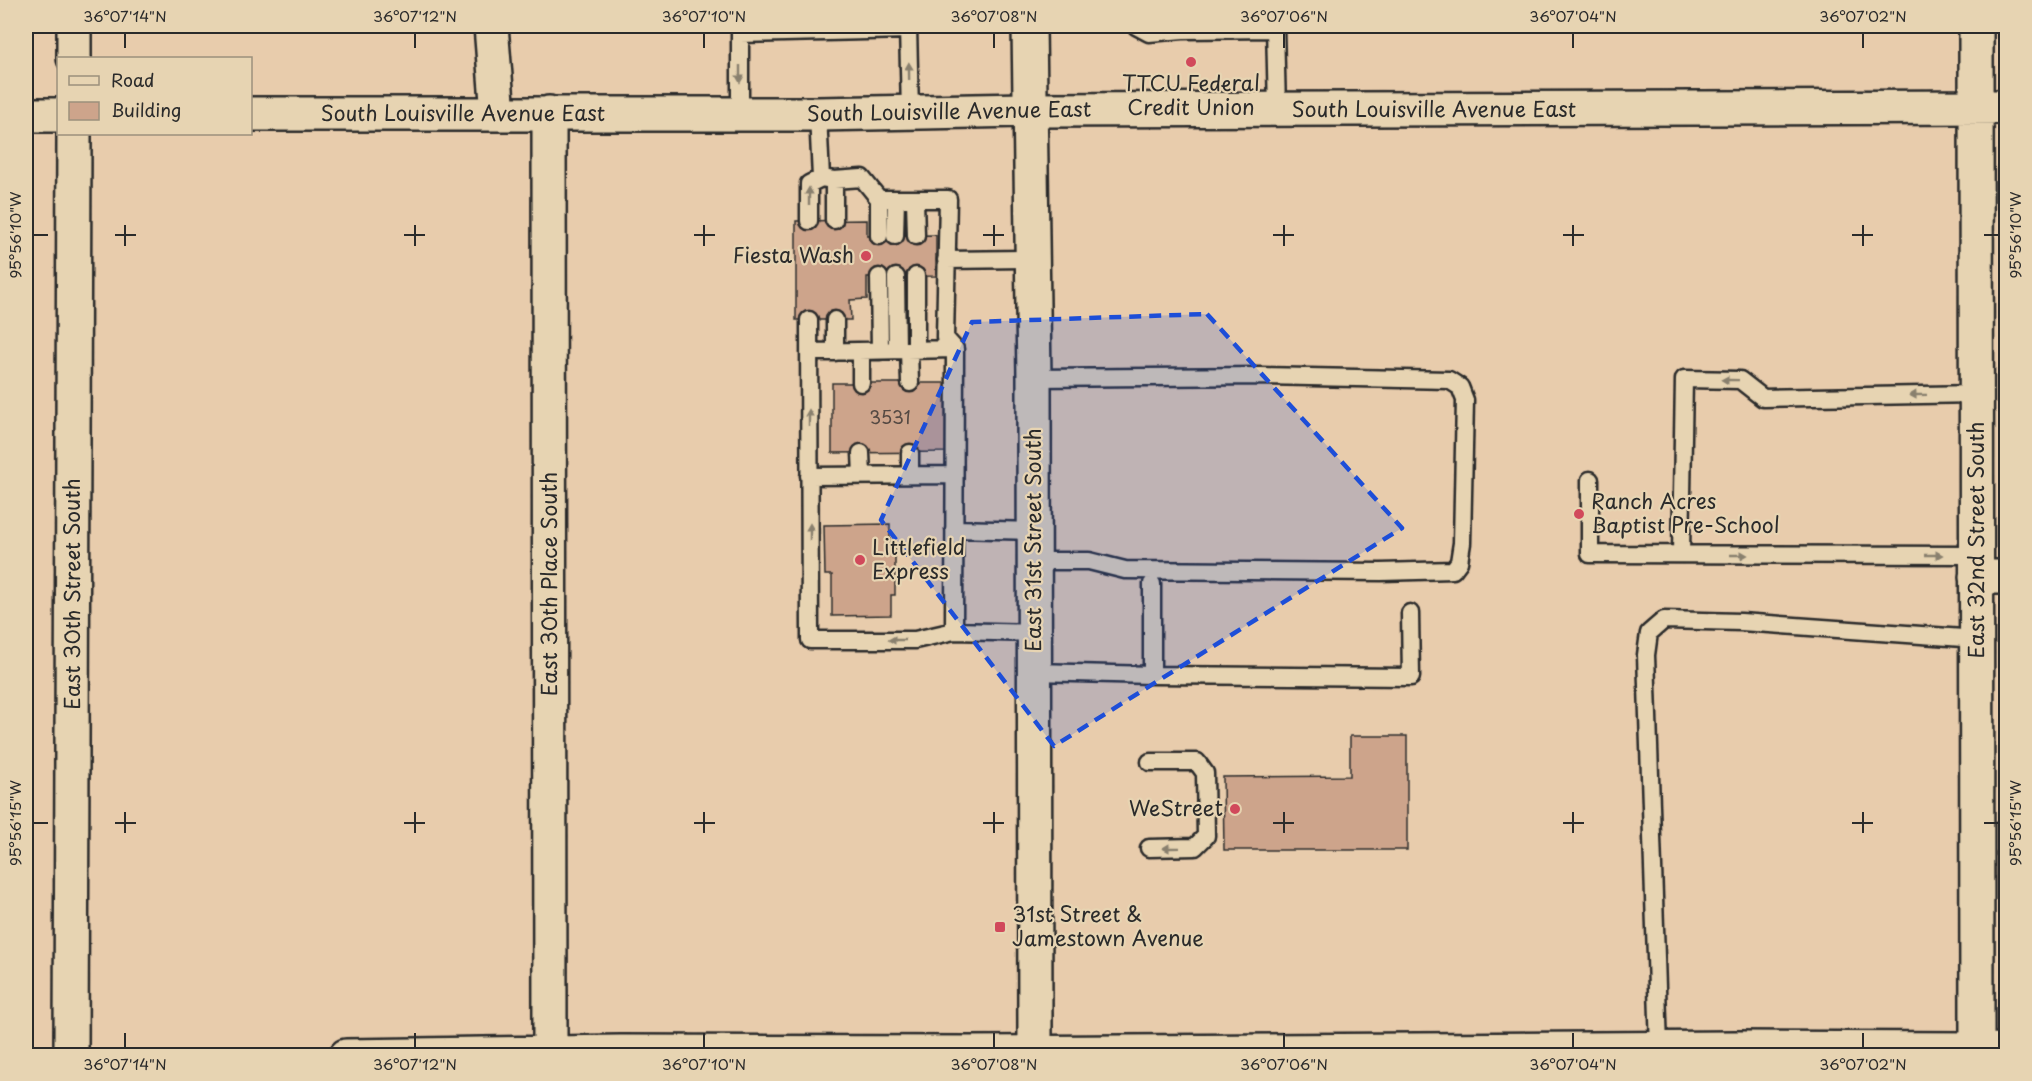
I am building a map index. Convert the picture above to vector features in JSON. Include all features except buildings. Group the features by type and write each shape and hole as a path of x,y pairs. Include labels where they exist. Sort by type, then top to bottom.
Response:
{"street":[{"path":"74,26 74,57"},
{"path":"491,26 498,114"},
{"name":"East 31st Street South","path":"1029,26 1034,378 1035,1054"},
{"name":"East 32nd Street South","path":"1976,26 1991,107 1977,394 1987,570 1977,639 1987,1052"},
{"name":"South Louisville Avenue East","path":"252,114 818,114 1029,110 1991,107"},
{"name":"East 30th Place South","path":"549,113 550,1055"},
{"path":"26,115 57,115"},
{"name":"East 30th Street South","path":"71,1056 74,135"},
{"path":"346,1056 550,1055 621,1052 1531,1053 1659,1048 1737,1052 1987,1052"}],"lane":[{"path":"1142,29 1275,27 1277,110"},
{"path":"740,113 740,30 908,28 910,112"},
{"path":"818,114 834,220"},
{"path":"809,221 809,184 828,179 862,178 879,199 887,236 896,199"},
{"path":"879,199 948,199 945,338 955,349 954,631"},
{"path":"915,199 916,236"},
{"path":"946,260 1032,259"},
{"path":"908,350 916,276"},
{"path":"879,277 880,351"},
{"path":"896,277 908,350 910,383"},
{"path":"809,320 810,640 915,640 954,631 1035,633"},
{"path":"835,320 835,352"},
{"path":"809,352 955,349"},
{"path":"861,351 861,383"},
{"path":"954,529 1034,546 1125,570 1381,572 1453,570 1459,562 1462,543 1465,400 1460,387 1449,380 1261,376 1034,378"},
{"path":"1681,554 1684,379 1740,380 1763,398 1977,394"},
{"path":"861,453 862,475"},
{"path":"910,453 910,475"},
{"path":"809,476 954,475"},
{"path":"1590,480 1590,554 1681,554 1987,570"},
{"path":"1152,584 1152,675"},
{"path":"1035,672 1411,677 1410,613"},
{"path":"1659,1048 1646,655 1649,633 1664,620 1741,622 1977,639"},
{"path":"1149,848 1195,847 1206,836 1206,773 1197,762 1150,762"}],"highlighted area":[{"path":"1207,314 1402,528 1054,746 881,520 972,322"}],"place":[{"name":"TTCU Federal Credit Union","path":"1191,62"},
{"name":"Fiesta Wash","path":"866,256"},
{"name":"Ranch Acres Baptist Pre-School","path":"1579,514"},
{"name":"Littlefield Express","path":"860,560"},
{"name":"WeStreet","path":"1235,809"},
{"name":"31st Street & Jamestown Avenue","path":"1000,927"}]}
